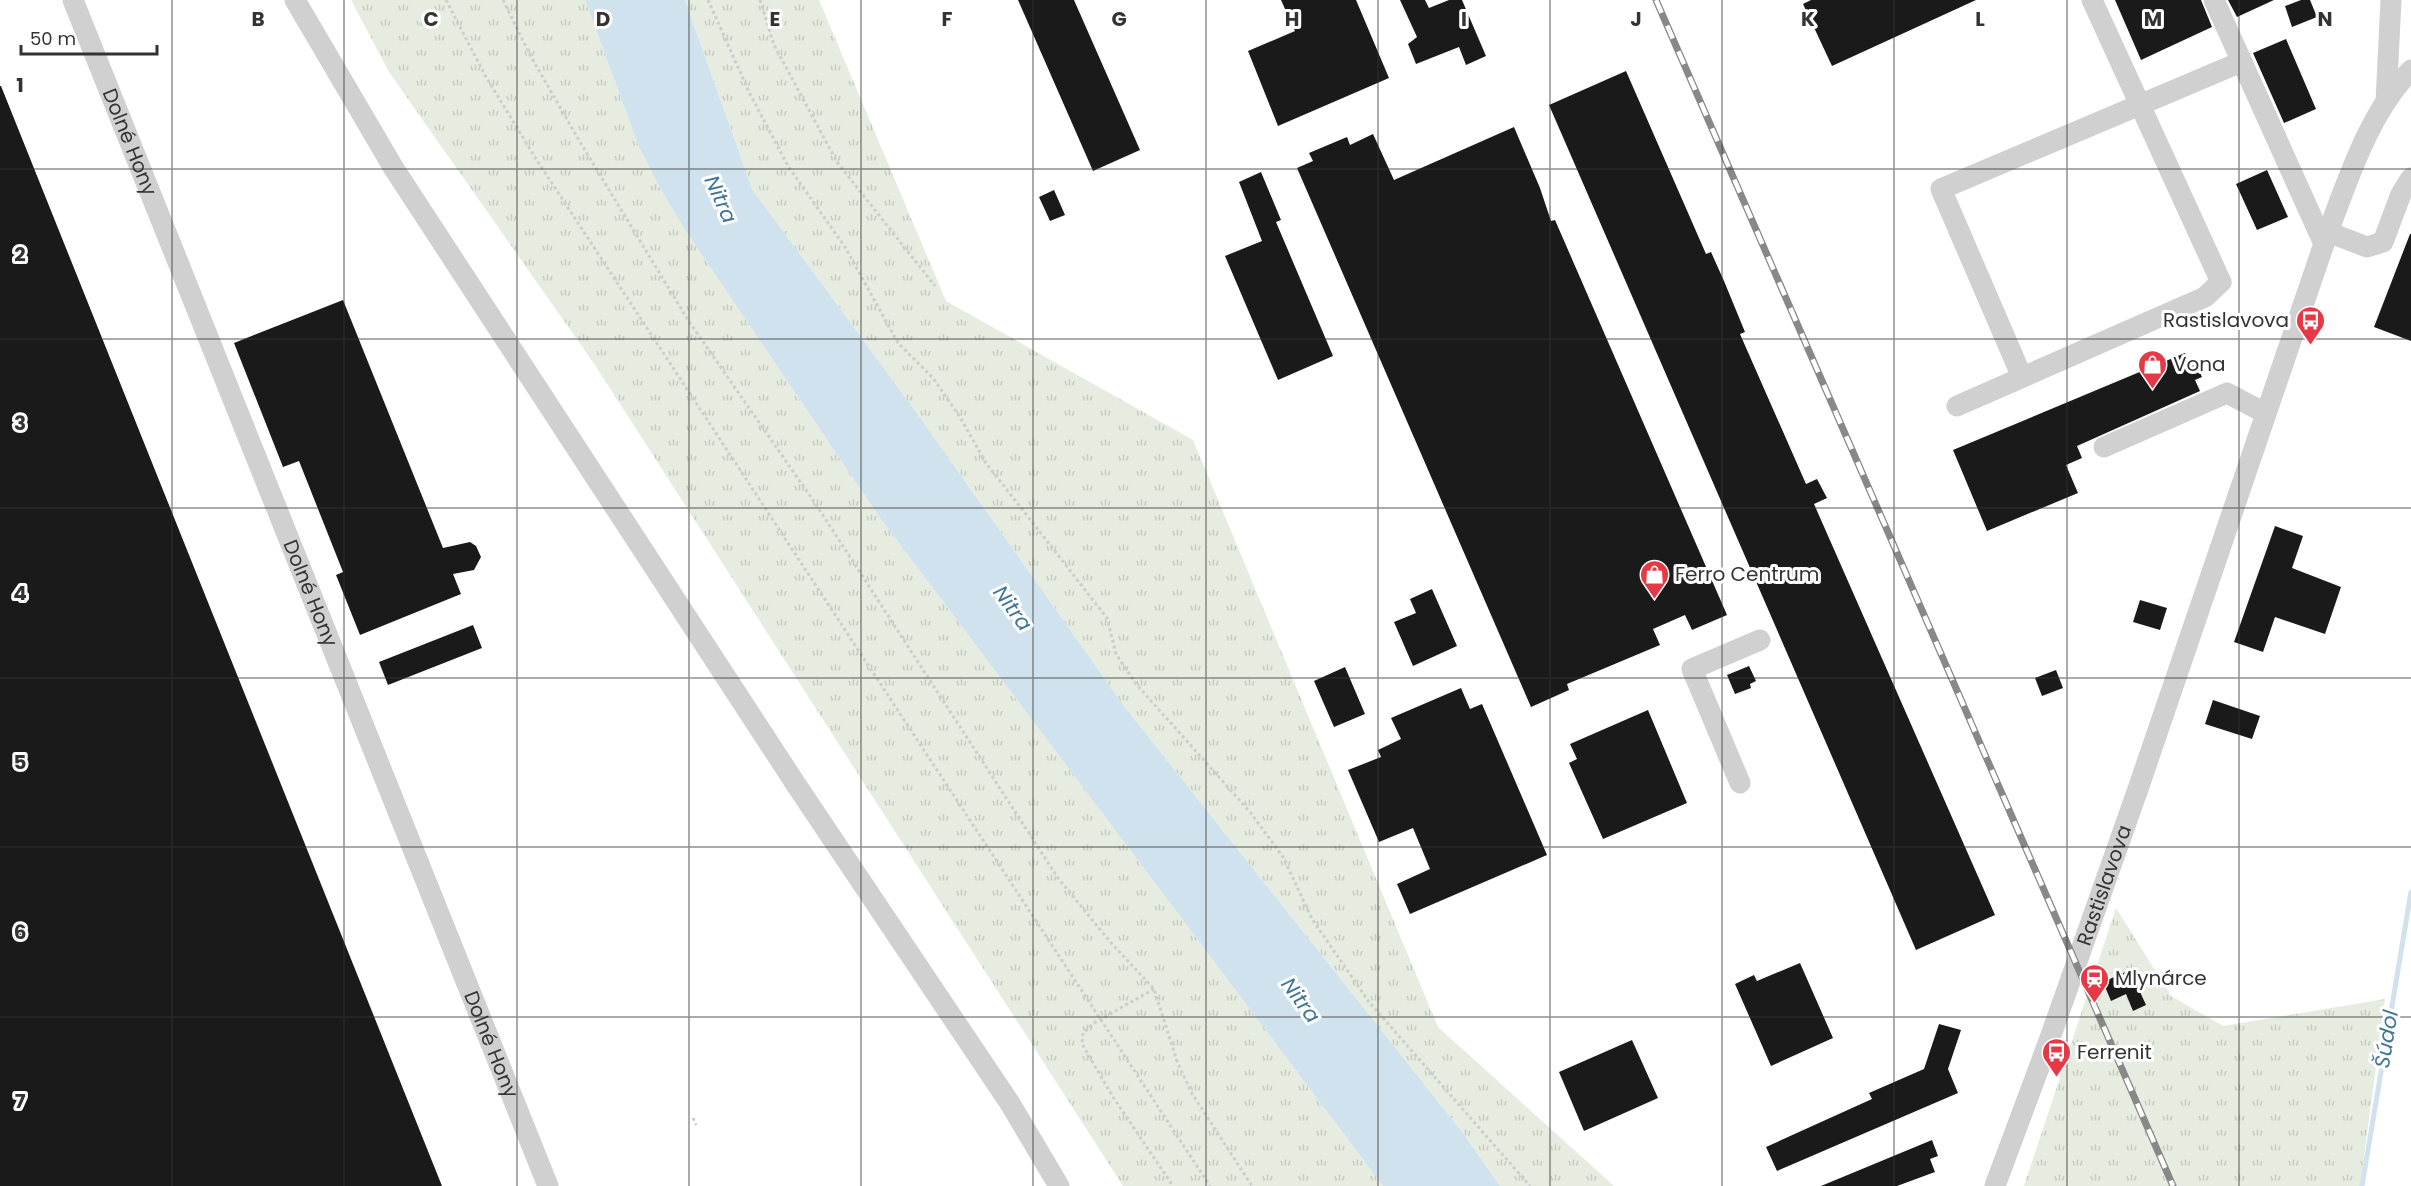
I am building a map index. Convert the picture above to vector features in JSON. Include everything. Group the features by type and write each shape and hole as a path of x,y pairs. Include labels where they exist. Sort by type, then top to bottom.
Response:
{"street":[{"name":"Dolné Hony","path":"73,0 548,1186"},
{"path":"295,0 393,167 797,786 1011,1105 1059,1186"},
{"path":"1956,406 2205,297 2221,282 2092,0"},
{"path":"2214,0 2241,62 2326,238 2367,247 2383,242 2401,194 2411,177"},
{"path":"2386,102 2391,0"},
{"path":"2022,378 1941,189 2241,62"},
{"path":"2386,102 2411,70"},
{"name":"Rastislavova","path":"1995,1186 2138,789 2326,238 2364,144 2386,102"},
{"path":"2103,447 2227,393 2265,413"},
{"path":"1740,783 1692,669 1760,640"}],"path":[{"path":"446,0 485,75 536,159 1210,1186"},
{"path":"503,0 530,55 688,320 815,503 1058,878 1112,944 1154,989 1177,1061 1191,1092 1252,1186"},
{"path":"708,0 749,92 788,166 845,247 898,343 933,378 960,417 986,463 1107,618 1116,654 1136,684 1251,812 1283,857 1312,919 1369,1002 1530,1186"},
{"path":"760,0 774,45 837,162 935,286"},
{"path":"1154,989 1100,1019 1083,1034 1082,1044 1086,1054 1173,1186"},
{"path":"693,1118 696,1125"}],"green space":[{"path":"351,0 585,0 639,147 687,233 880,518 1383,1186 1123,1186 595,365 389,72"},
{"path":"685,0 819,0 946,301 1193,440 1438,1027 1614,1186 1500,1186 1463,1133 1124,706 919,416 752,189"},
{"path":"2116,908 2171,996 2223,1026 2385,999 2360,1186 2024,1186"}],"water":[{"name":"Nitra","path":"585,0 685,0 752,189 919,416 1124,706 1463,1133 1500,1186 1383,1186 880,518 687,233 639,147"}],"building":[{"path":"1018,0 1074,0 1140,150 1093,171"},
{"path":"1281,0 1356,0 1389,78 1278,126 1248,51 1295,31"},
{"path":"1400,0 1425,0 1429,8 1449,0 1462,0 1486,56 1466,65 1459,47 1416,64 1408,44 1417,37"},
{"path":"1811,0 1976,0 1832,66 1803,4"},
{"path":"2115,0 2201,0 2212,27 2141,60"},
{"path":"2228,0 2274,0 2237,17"},
{"path":"2301,0 2310,0 2317,17 2292,27 2285,6"},
{"path":"2286,39 2316,109 2284,123 2253,53"},
{"path":"1626,71 1706,254 1711,252 1724,281 1745,332 1740,334 1806,484 1817,479 1827,498 1814,504 1995,915 1916,950 1549,105"},
{"path":"1,86 442,1186 0,1186"},
{"path":"1514,127 1540,188 1551,221 1555,220 1727,615 1692,630 1685,615 1653,629 1660,645 1567,684 1569,690 1531,707 1297,168 1313,161 1309,153 1347,137 1350,145 1373,134 1394,180"},
{"path":"2267,170 2288,217 2257,230 2236,184"},
{"path":"1261,172 1281,220 1276,222 1333,356 1278,380 1225,256 1262,241 1239,182"},
{"path":"1054,190 1065,215 1050,221 1039,197"},
{"path":"2411,234 2411,341 2374,327"},
{"path":"343,300 443,548 470,542 476,546 481,557 474,570 453,574 461,594 360,635 336,575 343,572 299,461 283,467 234,343"},
{"path":"2185,353 2190,367 2196,364 2202,377 2195,380 2200,391 2077,446 2082,458 2066,465 2078,493 1987,531 1953,450"},
{"path":"2275,526 2303,536 2292,568 2341,587 2325,634 2275,617 2263,652 2234,642"},
{"path":"1432,589 1457,646 1413,666 1394,622 1416,613 1410,599"},
{"path":"2140,600 2167,608 2160,630 2133,622"},
{"path":"473,625 482,648 388,685 379,662"},
{"path":"1749,666 1756,681 1750,684 1751,688 1735,694 1727,675"},
{"path":"1345,667 1365,714 1334,727 1314,681"},
{"path":"2056,670 2063,688 2042,696 2035,678"},
{"path":"1461,688 1470,709 1482,704 1547,855 1410,914 1397,884 1430,869 1413,828 1379,842 1348,770 1381,757 1378,750 1401,739 1391,718"},
{"path":"2213,700 2260,716 2252,739 2205,724"},
{"path":"1648,710 1687,803 1603,839 1569,763 1577,759 1570,744"},
{"path":"1800,963 1833,1038 1771,1066 1735,984 1754,975 1757,981"},
{"path":"2130,970 2146,1005 2133,1011 2126,994 2111,1001 2103,982"},
{"path":"1939,1024 1961,1030 1948,1069 1958,1093 1777,1171 1766,1147 1872,1099 1869,1093 1924,1069"},
{"path":"1632,1040 1658,1098 1584,1131 1559,1072"},
{"path":"1932,1140 1938,1156 1930,1159 1935,1172 1897,1186 1821,1186"}],"waterway":[{"name":"Šúdol","path":"2362,1186 2411,892"}],"railway":[{"path":"1656,0 2173,1186"}],"place":[{"name":"Rastislavova","path":"2310,346"},
{"name":"Vona","path":"2152,390"},
{"name":"Ferro Centrum","path":"1654,600"},
{"name":"Mlynárce","path":"2094,1004"},
{"name":"Ferrenit","path":"2056,1078"}]}
